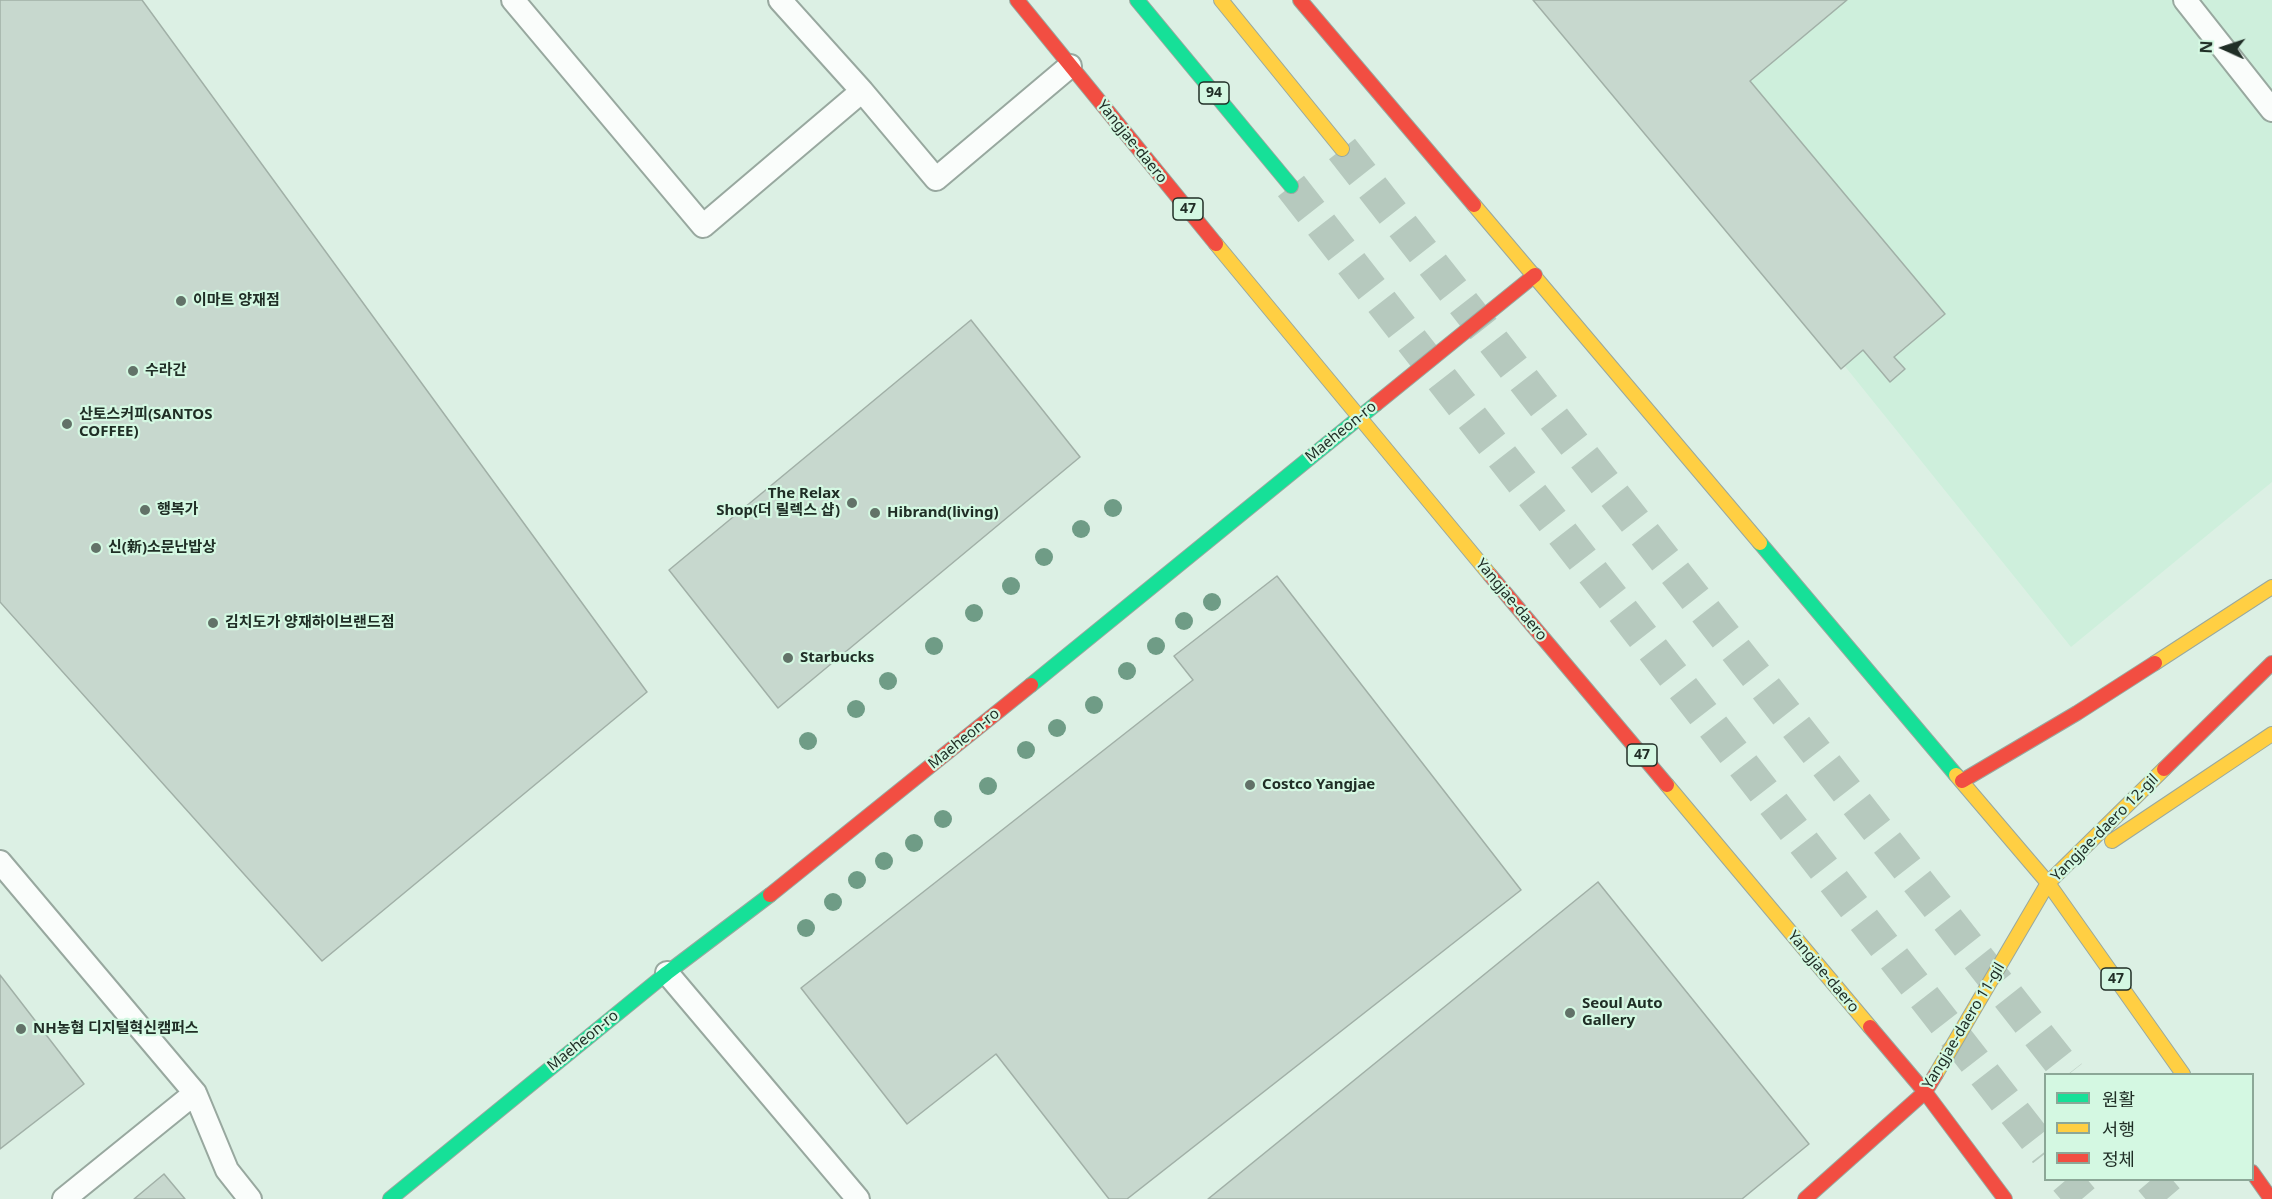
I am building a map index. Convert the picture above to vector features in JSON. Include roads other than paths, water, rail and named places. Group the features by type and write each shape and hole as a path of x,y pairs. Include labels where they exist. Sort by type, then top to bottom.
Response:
{"main road":[{"name":"Yangjae-daero","path":"1017,0 1359,418 1925,1092 2005,1199"},
{"name":"94","path":"1137,0 1291,186"},
{"path":"1221,0 1342,149"},
{"name":"47","path":"1300,0 2048,883 2182,1073"},
{"name":"Maeheon-ro","path":"390,1199 667,973 818,858 1535,275"},
{"path":"1962,781 2078,713 2272,587"},
{"name":"Yangjae-daero 12-gil","path":"2048,883 2272,663"},
{"name":"Yangjae-daero 12-gil","path":"2048,883 2272,734"},
{"name":"Yangjae-daero 11-gil","path":"1805,1199 1925,1092 2048,883"},
{"path":"2254,1174 2271,1199"}],"lane":[{"path":"513,0 703,226 862,92"},
{"path":"780,0 936,179 1070,66"},
{"path":"2185,0 2272,110"},
{"path":"0,862 195,1093 227,1170 250,1199"},
{"path":"667,973 858,1199"},
{"path":"64,1199 195,1093"}],"tunnel":[{"path":"1342,149 2068,1073"},
{"path":"1291,186 2044,1150"},
{"path":"2067,1181 2082,1199"},
{"path":"2152,1181 2167,1199"}],"place":[{"name":"이마트 양재점","path":"181,301"},
{"name":"수라간","path":"133,371"},
{"name":"산토스커피(SANTOS COFFEE)","path":"67,424"},
{"name":"The Relax Shop(더 릴렉스 샵)","path":"852,503"},
{"name":"행복가","path":"145,510"},
{"name":"Hibrand(living)","path":"875,513"},
{"name":"신(新)소문난밥상","path":"96,548"},
{"name":"김치도가 양재하이브랜드점","path":"213,623"},
{"name":"Starbucks","path":"788,658"},
{"name":"Costco Yangjae","path":"1250,785"},
{"name":"Seoul Auto Gallery","path":"1570,1013"},
{"name":"NH농협 디지털혁신캠퍼스","path":"21,1029"}]}
